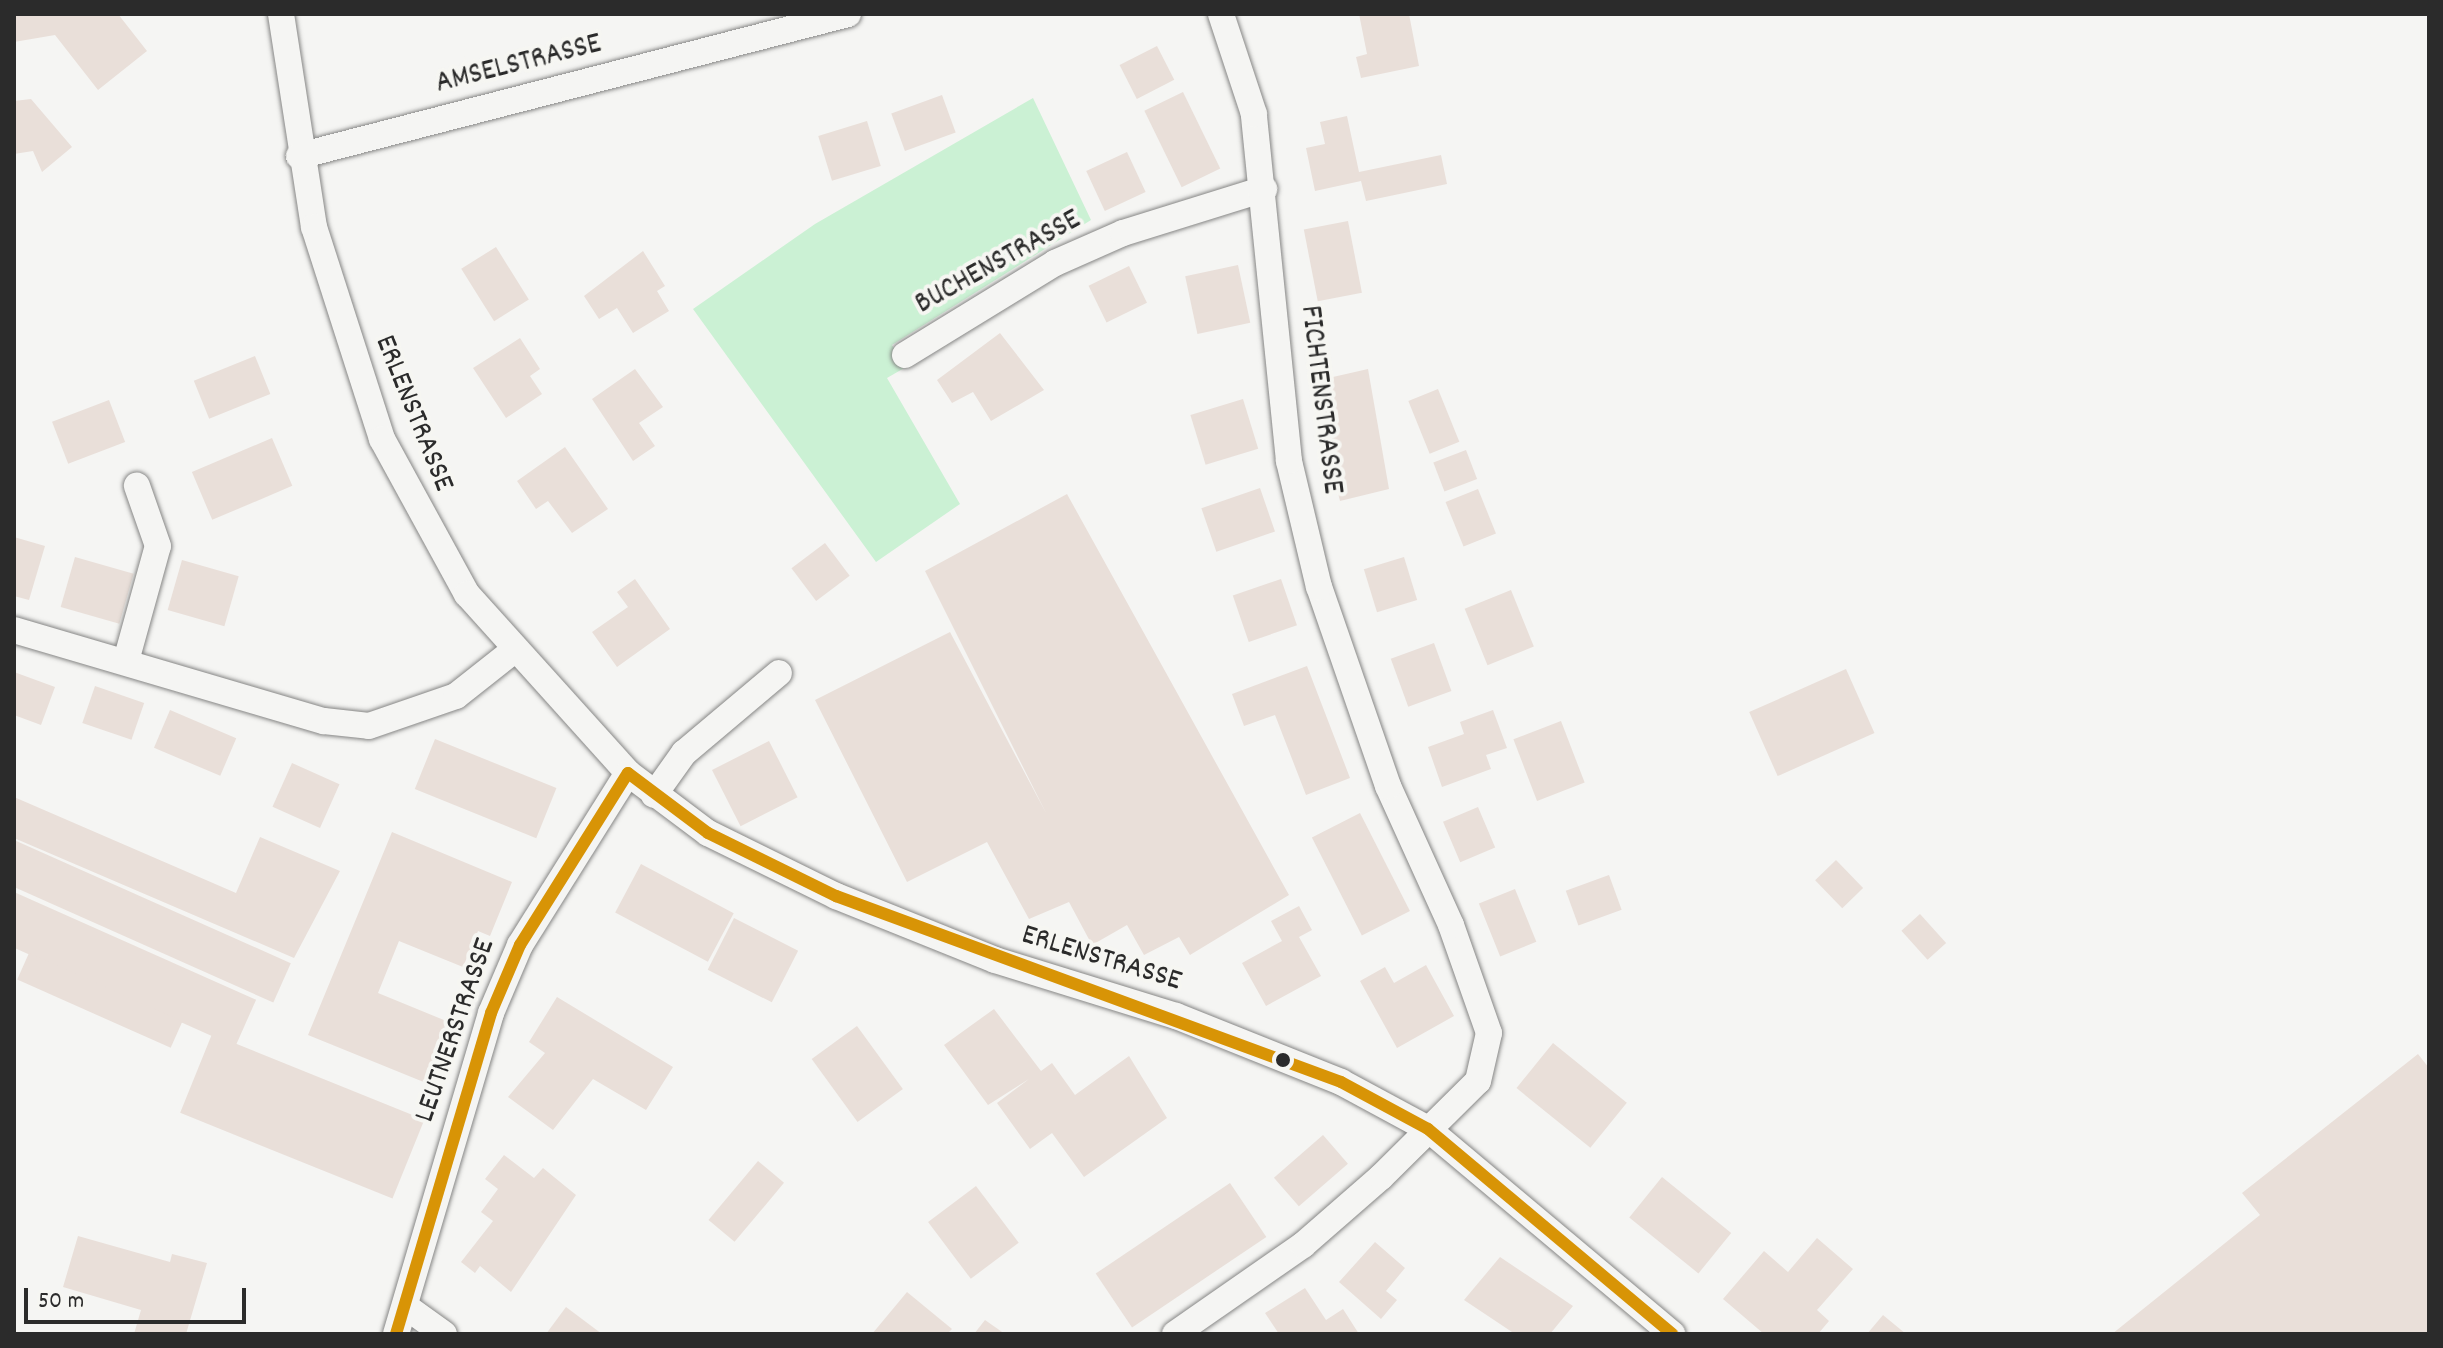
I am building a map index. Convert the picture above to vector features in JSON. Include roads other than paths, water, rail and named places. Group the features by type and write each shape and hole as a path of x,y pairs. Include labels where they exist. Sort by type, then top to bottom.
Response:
{"street":[{"path":"281,14 300,167"},
{"name":"AMSELSTRASSE","path":"300,167 848,14"},
{"name":"FICHTENSTRASSE","path":"1175,1334 1303,1245 1428,1129 1478,1081 1489,1033 1451,925 1388,786 1319,587 1289,461 1264,189 1254,114 1221,14"},
{"name":"ERLENSTRASSE","path":"300,167 346,340 382,439 433,543 513,651 628,773 708,833 849,902 995,960 1176,1016 1341,1082 1428,1129 1672,1334"},
{"name":"BUCHENSTRASSE","path":"905,355 1055,263 1123,233 1264,189"},
{"path":"126,661 158,546 137,486"},
{"path":"14,630 324,721 369,726 456,696 513,651"},
{"path":"654,795 684,753 779,673"},
{"name":"LEUTNERSTRASSE","path":"396,1334 502,986 520,945 628,773"},
{"path":"405,1306 444,1334"}]}
